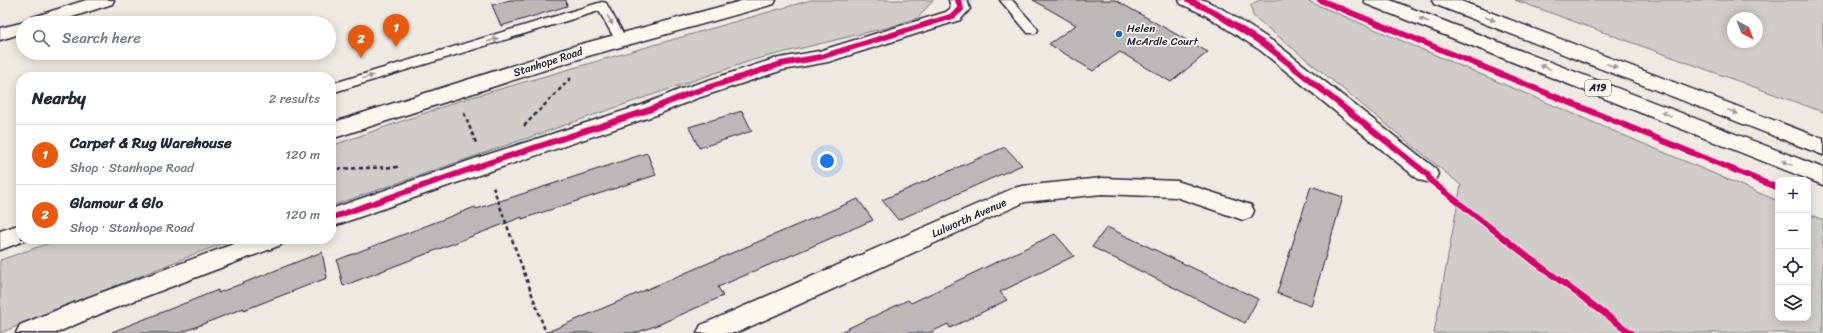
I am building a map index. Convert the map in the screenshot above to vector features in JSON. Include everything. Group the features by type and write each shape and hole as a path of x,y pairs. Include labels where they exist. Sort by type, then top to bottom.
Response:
{"main road":[{"path":"55,16 104,0"},
{"name":"Stanhope Road","path":"336,129 621,40 767,0"},
{"path":"336,216 485,164 781,64 821,57 953,16 961,9 958,0"},
{"path":"1188,0 1212,11 1260,42 1427,174"},
{"name":"A19","path":"1441,0 1823,147"},
{"name":"A19","path":"1378,2 1823,177"},
{"path":"0,34 16,28"},
{"name":"Lulworth Avenue","path":"710,333 744,326 1022,194 1102,186 1177,189 1243,211"},
{"path":"0,241 16,235"},
{"path":"29,333 93,306 260,244"}],"lane":[{"path":"1006,0 1032,30"},
{"path":"336,87 602,6 621,40"}],"path":[{"path":"523,126 572,77"},
{"path":"485,164 546,333"}],"shaded area":[{"path":"811,0 933,0 918,18 889,27 753,60 336,204 336,144 465,99"},
{"path":"1260,0 1306,0 1775,200 1775,321 1811,321 1811,214 1823,220 1823,333 1434,333 1461,185 1253,16 1251,4"},
{"path":"1515,0 1823,0 1823,112"},
{"path":"46,244 223,244 0,333 0,260"}],"building":[{"path":"510,0 566,0 567,6 501,26 492,5"},
{"name":"Helen McArdle Court","path":"1033,0 1115,0 1208,52 1171,82 1120,52 1093,71 1049,44 1076,25"},
{"path":"742,111 752,131 699,148 689,127"},
{"path":"1005,147 1022,165 898,220 882,200"},
{"path":"647,153 656,175 522,219 522,217 343,286 337,260 475,207 476,209"},
{"path":"1311,186 1343,197 1311,306 1277,293"},
{"path":"858,199 873,220 718,287 723,296 660,324 636,333 545,333"},
{"path":"1107,227 1258,299 1245,323 1092,247"},
{"path":"1055,234 1074,256 1000,292 1007,300 950,328 948,324 929,333 838,333 908,300 911,303"},
{"path":"322,252 327,278 180,333 112,333 218,290 218,293"}],"cycle path":[{"path":"336,216 485,164 649,110 688,94 781,64 821,57 953,16 961,9 958,0"},
{"path":"1188,0 1212,11 1267,46 1427,174 1431,181 1532,260 1631,333"},
{"path":"1320,0 1775,187"}],"place":[{"name":"Helen McArdle Court","path":"1119,34"},
{"name":"Carpet & Rug Warehouse","path":"396,47"},
{"name":"Glamour & Glo","path":"361,58"}]}
